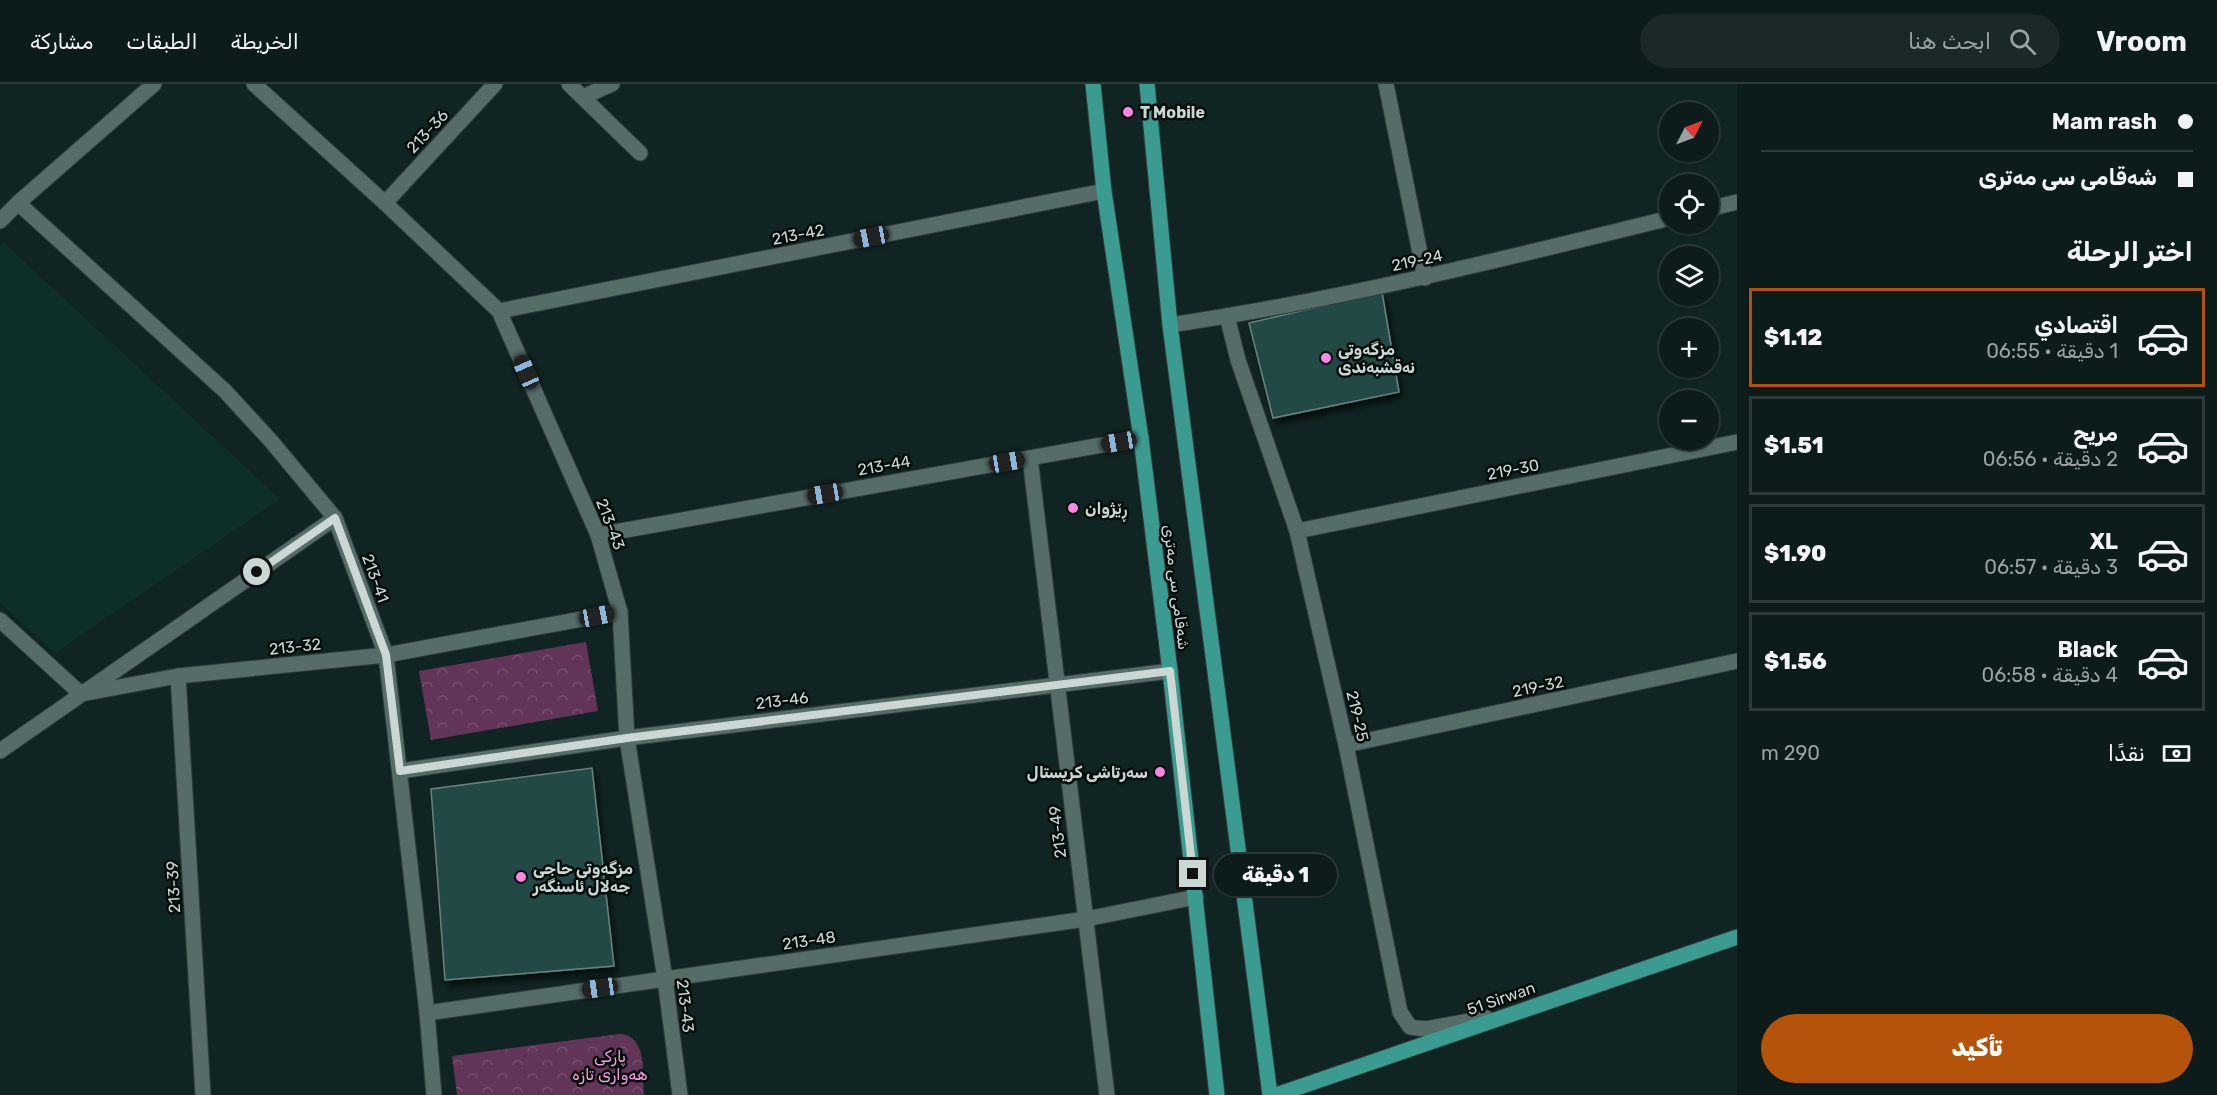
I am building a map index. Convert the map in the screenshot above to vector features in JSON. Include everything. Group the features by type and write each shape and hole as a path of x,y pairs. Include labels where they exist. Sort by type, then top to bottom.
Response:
{"main road":[{"name":"شەقامی سی مەتری","path":"1093,84 1104,192 1141,438 1170,671 1217,1095"},
{"name":"شەقامی سی مەتری","path":"1147,84 1170,325 1270,1095"},
{"name":"51 Sirwan","path":"1276,1095 1737,937"}],"street":[{"path":"0,221 154,84"},
{"name":"213-43","path":"254,84 499,311 598,535 620,612 627,738 665,979 680,1095"},
{"name":"213-36","path":"385,203 495,84"},
{"path":"569,84 640,153"},
{"path":"583,97 612,84"},
{"path":"1386,84 1425,278"},
{"name":"213-42","path":"499,311 1104,192"},
{"path":"1719,206 1737,202"},
{"name":"213-41","path":"18,203 225,391 271,441 335,518 386,655 427,1012 434,1095"},
{"name":"219-24","path":"1170,325 1425,278 1659,221"},
{"name":"219-25","path":"1227,316 1238,360 1297,531 1346,745 1401,1012 1410,1027 1425,1029 1513,1013"},
{"name":"213-44","path":"598,535 1141,438"},
{"name":"219-30","path":"1297,531 1737,442"},
{"name":"213-49","path":"1030,458 1107,1095"},
{"path":"0,751 335,518"},
{"name":"213-32","path":"81,694 178,676 386,655 620,612"},
{"path":"0,620 81,694"},
{"name":"219-32","path":"1346,745 1737,662"},
{"name":"213-46","path":"400,771 627,738 1170,671"},
{"name":"213-39","path":"178,676 203,1095"},
{"name":"213-48","path":"427,1012 1086,919 1196,897"}],"shaded area":[{"path":"3,242 280,499 55,653 0,603 0,245"}],"green space":[{"path":"586,642 598,711 431,740 419,671"},
{"name":"پارکی هەواری تازە","path":"619,1034 628,1036 639,1048 643,1066 644,1095 457,1095 452,1056"}],"building":[{"name":"مزگەوتی نەقشبەندی","path":"1382,292 1399,392 1273,418 1249,323"},
{"name":"مزگەوتی حاجی جەلال ئاسنگەر","path":"592,768 614,966 445,980 431,789"}],"place":[{"name":"T Mobile","path":"1128,112"},
{"name":"مزگەوتی نەقشبەندی","path":"1326,358"},
{"name":"ڕێژوان","path":"1073,508"},
{"name":"سەرتاشی کریستال","path":"1160,772"},
{"name":"مزگەوتی حاجی جەلال ئاسنگەر","path":"521,877"}],"route":[{"path":"257,572 335,518 386,655 400,771 627,738 1170,671 1193,874"}]}
